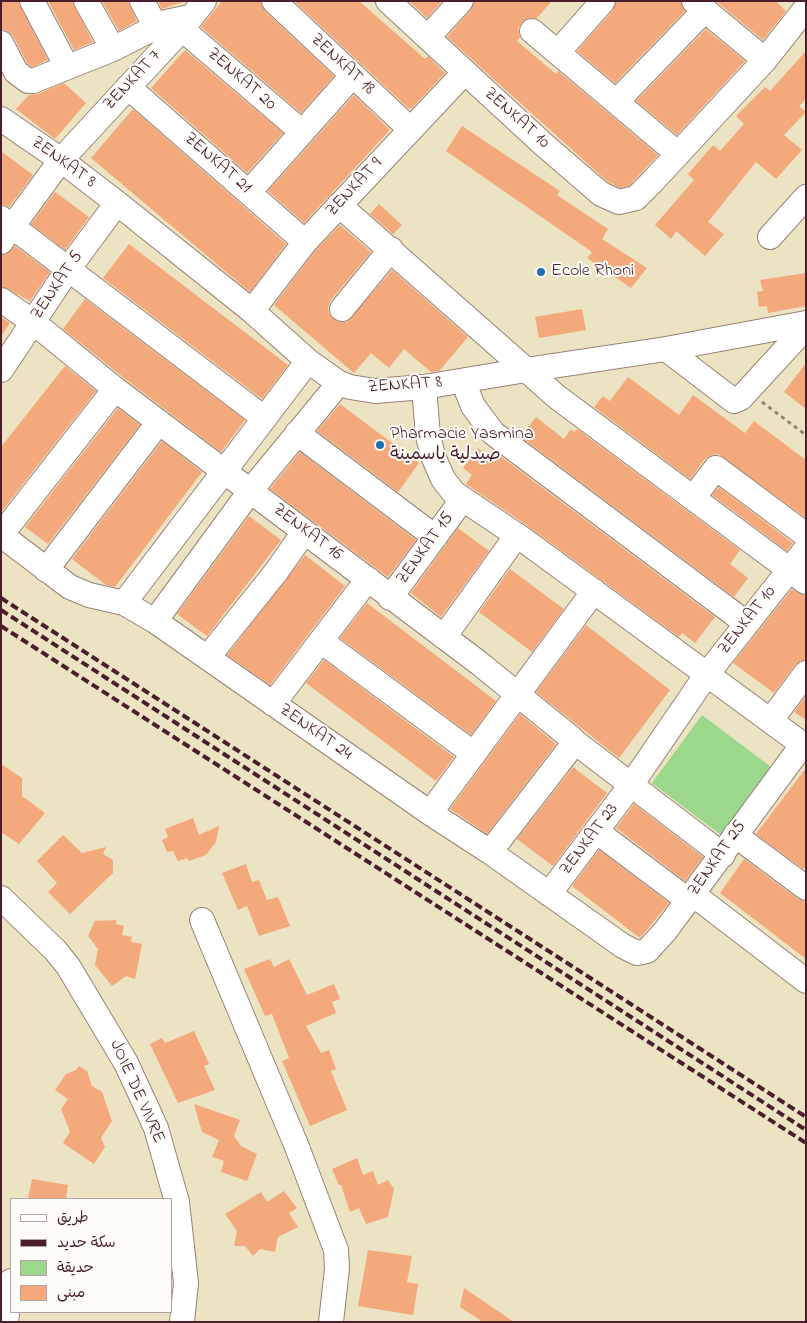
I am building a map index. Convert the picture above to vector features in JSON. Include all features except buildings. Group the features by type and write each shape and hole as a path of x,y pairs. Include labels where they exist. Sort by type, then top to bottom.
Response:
{"street":[{"path":"32,1 67,67"},
{"path":"86,1 114,50"},
{"path":"142,1 156,27"},
{"name":"ZENKAT 18","path":"274,1 410,129"},
{"name":"ZENKAT 10","path":"388,1 543,144 611,200 619,202 636,198 652,182 766,60 806,8"},
{"path":"428,36 461,1"},
{"path":"558,52 595,4"},
{"path":"616,102 700,6 766,60"},
{"path":"1,43 16,72 28,81 114,50 156,27 194,11"},
{"name":"ZENKAT 7","path":"5,229 61,160 194,11"},
{"name":"ZENKAT 20","path":"194,11 301,131"},
{"path":"532,31 678,154"},
{"name":"ZENKAT 9","path":"252,311 305,242 464,72"},
{"path":"249,192 301,131 353,75"},
{"name":"ZENKAT 21","path":"128,87 305,242"},
{"name":"ZENKAT 8","path":"1,119 61,160 117,203 252,311 308,361 339,383 350,387 375,391 424,387 666,349 806,323"},
{"path":"770,237 806,197"},
{"name":"ZENKAT 5","path":"1,370 68,268 117,203"},
{"path":"339,205 574,411 798,576"},
{"path":"5,229 68,268 264,418"},
{"path":"342,309 391,249"},
{"name":"ZENKAT 16","path":"1,300 33,322 115,389 519,694 574,742 596,756 631,786 722,855"},
{"path":"666,349 728,398 738,400 806,328"},
{"path":"124,603 308,361"},
{"path":"463,381 473,406 493,433 746,623"},
{"path":"155,621 251,490 339,383"},
{"path":"424,387 428,436 433,456 443,479 462,500 517,535 804,745"},
{"path":"1,535 115,389"},
{"path":"46,570 159,422"},
{"path":"297,433 435,537"},
{"path":"693,498 716,468 806,535"},
{"name":"ZENKAT 15","path":"390,598 462,500"},
{"path":"208,657 304,532"},
{"name":"ZENKAT 24","path":"1,535 46,570 76,590 124,603 155,621 623,946"},
{"path":"444,637 517,535"},
{"name":"ZENKAT 10","path":"631,786 707,674 746,623 798,576 806,549"},
{"path":"273,704 368,579"},
{"path":"430,813 594,591"},
{"path":"321,641 474,754"},
{"path":"771,720 806,673"},
{"path":"490,852 574,742"},
{"name":"ZENKAT 25","path":"623,946 637,953 647,951 691,898 735,835 804,745"},
{"name":"ZENKAT 23","path":"549,894 631,786"},
{"path":"596,831 806,981"},
{"path":"735,835 804,882"},
{"name":"JOIE DE VIVRE","path":"1,898 55,950 68,966 126,1062 152,1120 177,1202 186,1283 182,1322"},
{"path":"202,920 297,1147 336,1250 338,1269 331,1322"},
{"path":"6,1322 10,1289"}],"path":[{"path":"748,391 806,435"}],"green space":[{"path":"702,715 771,767 721,835 652,783"}],"railway":[{"path":"1,598 806,1117"},
{"path":"1,610 806,1130"},
{"path":"1,626 806,1143"}],"place":[{"name":"Ecole Rhoni","path":"541,272"},
{"name":"Pharmacie Yasmina صيدلية ياسمينة","path":"380,445"}]}
